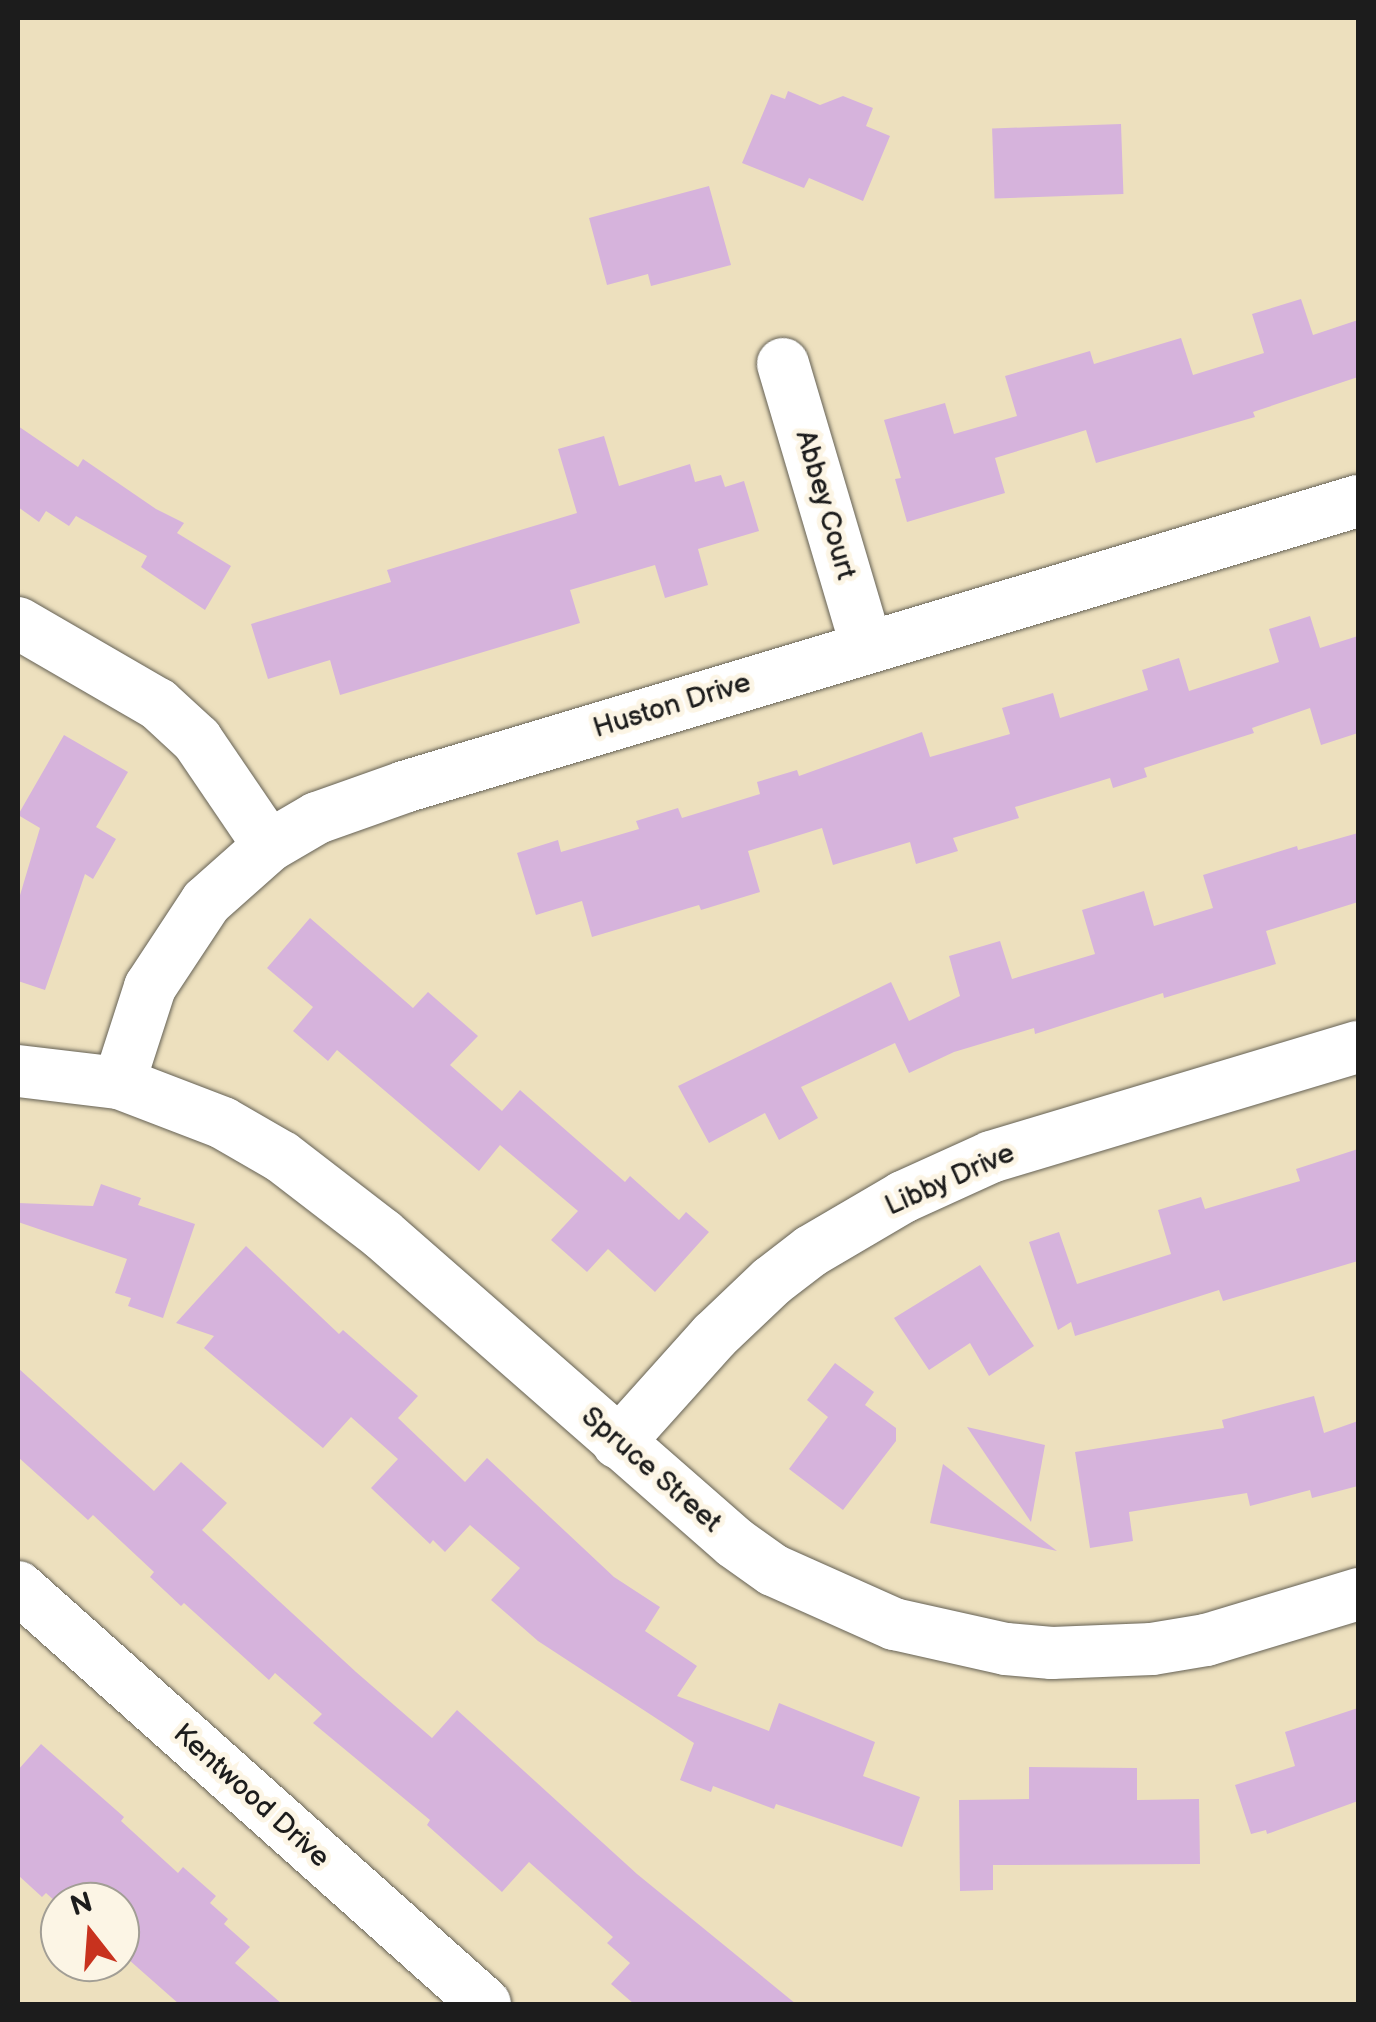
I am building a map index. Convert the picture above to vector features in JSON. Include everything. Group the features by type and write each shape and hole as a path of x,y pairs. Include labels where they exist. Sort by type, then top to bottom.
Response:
{"street":[{"name":"Abbey Court","path":"783,364 867,647"},
{"name":"Huston Drive","path":"119,1083 150,987 181,935 216,892 269,846 317,818 404,787 1358,501"},
{"path":"18,623 158,704 197,740 269,846"},
{"name":"Libby Drive","path":"618,1443 714,1336 772,1281 811,1251 903,1197 991,1158 1358,1047"},
{"name":"Spruce Street","path":"18,1071 119,1083 224,1123 323,1184 618,1443 773,1570 894,1624 954,1640 1052,1653 1152,1649 1206,1640 1358,1594"},
{"name":"Kentwood Drive","path":"18,1586 485,2004"}],"building":[{"path":"788,91 820,105 843,96 873,108 866,126 890,136 863,201 809,178 804,188 742,163 771,94 785,99"},
{"path":"1121,124 1123,194 995,198 992,129"},
{"path":"709,186 731,265 651,286 648,274 607,285 589,218"},
{"path":"1301,299 1313,335 1358,320 1358,377 1253,412 1255,417 1096,463 1086,430 995,458 1005,493 907,522 895,479 901,478 884,420 945,403 954,434 1017,416 1005,376 1090,351 1094,364 1181,338 1193,375 1264,353 1252,314"},
{"path":"18,426 78,467 83,459 156,509 184,523 177,533 231,566 205,610 141,567 147,556 76,516 69,526 46,511 39,522 18,507"},
{"path":"604,436 619,486 690,464 695,482 721,475 725,487 744,481 759,531 698,549 708,585 665,598 655,565 570,590 580,623 340,695 330,660 268,679 251,624 391,582 387,570 577,513 558,449"},
{"path":"1310,616 1320,648 1358,636 1358,733 1321,745 1310,708 1252,728 1254,733 1144,768 1147,777 1113,788 1110,778 1015,807 1019,818 953,838 958,851 916,864 910,842 833,865 822,828 748,851 760,892 701,910 699,905 592,937 582,901 536,915 517,853 558,840 561,852 639,829 636,821 678,808 682,818 760,794 757,782 797,770 799,776 922,732 930,757 1010,734 1002,708 1053,693 1060,718 1148,690 1142,670 1179,658 1189,691 1279,662 1269,629"},
{"path":"64,735 128,772 96,827 116,839 93,879 85,874 45,990 18,981 18,902 40,828 18,815"},
{"path":"1358,833 1358,902 1266,931 1276,964 1164,998 1163,993 1035,1034 1034,1028 954,1052 909,1073 895,1043 801,1087 818,1118 779,1140 765,1113 709,1143 678,1086 891,982 909,1021 960,996 949,956 1000,941 1012,979 1095,954 1082,910 1144,891 1154,926 1213,908 1203,875 1297,846 1298,850"},
{"path":"310,918 413,1008 428,992 478,1036 450,1065 502,1111 520,1090 625,1182 630,1176 679,1220 686,1212 709,1232 655,1292 608,1249 587,1272 551,1240 578,1211 500,1145 479,1171 337,1050 328,1061 293,1031 313,1007 267,968"},
{"path":"1358,1149 1358,1261 1223,1301 1219,1290 1075,1336 1071,1322 1058,1330 1029,1242 1059,1232 1077,1284 1171,1254 1158,1210 1201,1197 1205,1209 1300,1181 1296,1169"},
{"path":"101,1184 141,1198 138,1205 195,1224 163,1318 128,1306 131,1298 115,1293 127,1259 18,1222 18,1203 93,1206"},
{"path":"246,1246 339,1334 343,1330 418,1396 398,1418 465,1482 487,1458 614,1577 660,1607 645,1631 697,1666 677,1696 769,1731 779,1703 875,1742 863,1776 920,1797 902,1847 776,1804 774,1809 713,1786 711,1792 680,1780 694,1743 538,1641 491,1600 520,1568 470,1525 445,1552 433,1540 430,1544 371,1488 398,1459 351,1417 323,1448 204,1348 214,1336 176,1323"},
{"path":"980,1265 1034,1346 989,1376 970,1343 929,1370 894,1318"},
{"path":"835,1363 874,1392 865,1405 896,1428 896,1441 843,1510 789,1469 828,1417 807,1400"},
{"path":"18,1368 154,1491 181,1462 227,1503 202,1530 356,1672 432,1738 457,1710 637,1874 796,2004 634,2004 611,1984 630,1963 607,1943 613,1937 529,1862 502,1892 427,1825 430,1820 313,1723 322,1714 275,1673 269,1680 184,1603 181,1606 150,1577 154,1572 93,1515 88,1520 18,1457"},
{"path":"1314,1396 1324,1433 1358,1421 1358,1486 1312,1498 1310,1490 1250,1506 1247,1493 1129,1512 1133,1541 1090,1548 1075,1452 1224,1428 1222,1420"},
{"path":"967,1427 1045,1445 1031,1522"},
{"path":"943,1464 1057,1551 930,1523"},
{"path":"1358,1708 1358,1801 1267,1834 1266,1830 1251,1834 1235,1785 1295,1766 1285,1732"},
{"path":"41,1744 124,1817 121,1821 178,1873 183,1867 216,1896 210,1903 228,1919 224,1924 250,1947 235,1963 282,2004 179,2004 140,1970 140,1882 40,1882 40,1895 18,1875 18,1770"},
{"path":"1029,1767 1137,1768 1137,1800 1199,1799 1200,1864 993,1865 993,1890 960,1891 959,1800 1029,1799"}]}
